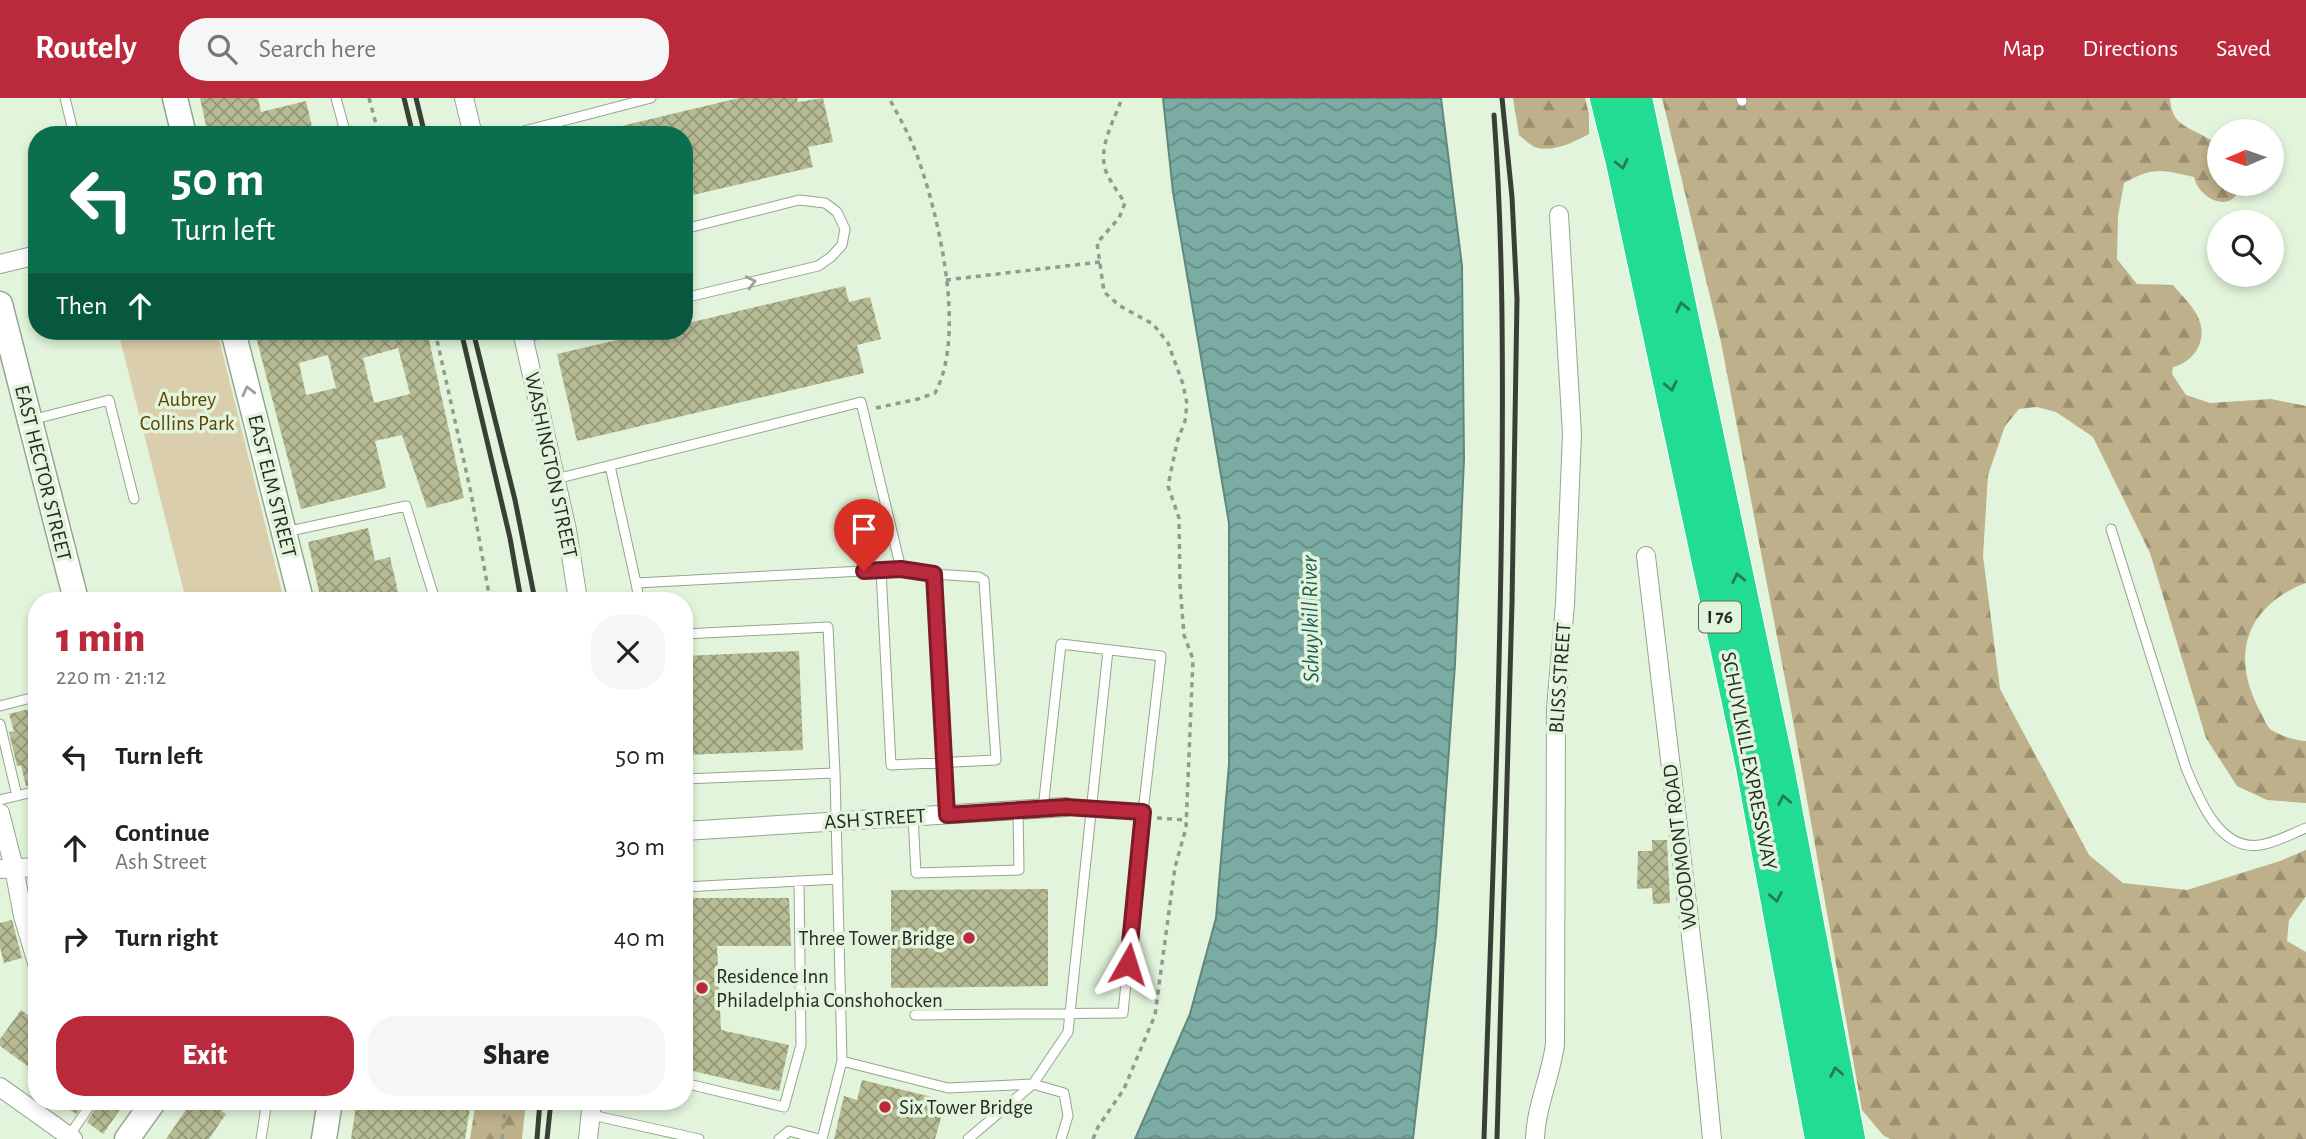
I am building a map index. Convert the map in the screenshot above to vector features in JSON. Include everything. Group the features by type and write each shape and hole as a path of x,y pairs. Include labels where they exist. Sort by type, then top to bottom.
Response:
{"highway":[{"name":"SCHUYLKILL EXPRESSWAY","path":"1606,98 1752,767 1821,1139"},
{"name":"SCHUYLKILL EXPRESSWAY","path":"1636,98 1778,767 1849,1139"}],"main road":[{"path":"175,98 182,126"},
{"name":"EAST HECTOR STREET","path":"0,304 74,592"},
{"name":"EAST ELM STREET","path":"235,340 298,592"},
{"path":"127,1139 148,1110"},
{"path":"324,1139 329,1110"}],"street":[{"path":"464,98 471,126"},
{"name":"BLISS STREET","path":"1535,1139 1537,1118 1553,1063 1555,1044 1556,709 1564,617 1572,434 1559,215"},
{"path":"0,264 28,257"},
{"name":"WASHINGTON STREET","path":"524,340 567,530 577,592"},
{"name":"WOODMONT ROAD","path":"1646,556 1712,1139"},
{"name":"ASH STREET","path":"693,830 1066,807"},
{"path":"0,813 7,869 28,933"},
{"path":"7,869 28,868"},
{"path":"0,1087 28,1107"},
{"path":"32,1110 71,1138"},
{"path":"588,1139 592,1110"}],"lane":[{"path":"65,98 72,126"},
{"path":"336,98 344,126"},
{"path":"543,126 650,98"},
{"path":"693,227 799,200 809,200 825,203 837,212 845,229 842,245 818,266 693,297"},
{"path":"30,420 109,400 134,499"},
{"path":"556,479 861,402 901,569"},
{"path":"610,466 638,592"},
{"path":"284,533 406,506 433,592"},
{"path":"2111,529 2186,768 2211,817 2224,834 2237,843 2250,846 2262,845 2306,828"},
{"path":"636,583 881,570 901,569 979,576 984,580 996,760 891,765 881,570"},
{"path":"934,574 947,815"},
{"path":"693,634 828,627 835,773 842,1061 821,1139 789,1132 779,1139"},
{"path":"915,1015 1123,1013 1161,656 1061,644 1044,809"},
{"path":"968,1139 1033,1084 1068,1032 1108,650"},
{"path":"0,706 28,699"},
{"path":"0,724 17,796"},
{"path":"693,779 835,773"},
{"path":"0,800 28,793"},
{"path":"1066,807 1143,812"},
{"path":"913,817 916,873 1019,870 1018,810"},
{"path":"693,887 838,879"},
{"path":"693,1085 784,1108 801,1045 799,881"},
{"path":"842,1061 948,1088 1033,1084 1064,1093 1068,1116 1061,1139"},
{"path":"71,1138 88,1110"},
{"path":"261,1139 266,1110"},
{"path":"599,1110 699,1139"}],"path":[{"path":"369,98 377,126"},
{"path":"863,411 918,400 934,393 947,363 949,326 939,230 919,161 889,98"},
{"path":"1093,1139 1124,1089 1155,1015 1175,867 1186,820 1192,702 1193,659 1184,635 1179,518 1168,486 1187,404 1168,343 1153,324 1120,306 1104,292 1097,243 1119,218 1125,204 1107,175 1103,161 1105,145 1122,98"},
{"path":"946,280 1100,262"},
{"path":"437,340 471,493 489,592"},
{"path":"1170,819 1186,820"},
{"path":"502,1139 505,1110"}],"green space":[{"path":"1513,98 1585,98 1589,114 1589,134 1558,147 1536,147 1519,135"},
{"path":"1662,98 2170,98 2175,117 2207,139 2207,196 2194,177 2166,171 2143,174 2124,183 2118,216 2117,259 2137,284 2173,285 2197,315 2202,332 2201,340 2188,360 2173,367 2172,374 2186,395 2210,403 2271,399 2306,406 2306,583 2281,596 2259,616 2250,632 2245,664 2249,685 2270,729 2306,741 2306,803 2267,800 2237,786 2206,738 2150,553 2093,437 2056,412 2037,407 2019,409 2005,426 1988,475 1983,556 2000,689 2089,855 2123,883 2187,890 2280,861 2306,850 2306,896 2289,920 2287,941 2306,952 2306,1139 1890,1139 1883,1135 1862,1110 1793,721 1721,342"},
{"path":"2207,196 2235,196 2225,202"},
{"name":"Aubrey Collins Park","path":"120,340 219,340 282,592 184,592"},
{"path":"475,1110 525,1110 522,1139 470,1139"}],"water":[{"name":"Schuylkill River","path":"1163,98 1441,98 1462,266 1464,459 1455,664 1436,934 1413,1139 1135,1139 1190,1014 1216,918 1229,764 1229,523 1173,192"}],"building":[{"path":"200,98 258,98 261,112 306,101 312,126 206,126"},
{"path":"739,98 797,98 798,102 823,98 833,142 808,147 813,167 693,195 693,126 622,126"},
{"path":"845,286 849,302 870,297 881,339 857,345 864,373 577,441 557,354 617,340 693,340 693,322"},
{"path":"257,340 429,340 464,498 427,508 402,435 375,441 386,488 301,509","holes":["398,348 410,394 374,403 363,358","328,355 336,388 306,395 299,363"]},
{"path":"368,528 375,561 390,557 398,592 319,592 308,542"},
{"path":"799,651 803,750 693,755 693,656"},
{"path":"28,709 28,786 21,765 17,766 9,732 14,731 9,714"},
{"path":"1652,840 1667,840 1670,903 1653,904 1652,888 1637,889 1638,851 1652,851"},
{"name":"Three Tower Bridge","path":"1048,889 1048,986 891,988 891,890"},
{"name":"Residence Inn Philadelphia Conshohocken","path":"693,898 789,898 791,946 717,946 721,1030 789,1045 779,1091 693,1071"},
{"path":"12,920 22,958 4,963 0,947 0,923"},
{"path":"21,1010 28,1015 28,1066 0,1046 0,1039"},
{"name":"Six Tower Bridge","path":"862,1080 932,1097 928,1114 941,1118 935,1139 834,1139 844,1096 857,1100"},
{"path":"94,1110 120,1110 103,1134 87,1122"},
{"path":"186,1110 220,1110 226,1114 209,1139 166,1139"},
{"path":"356,1110 470,1110 465,1139 351,1139"}],"railway":[{"path":"404,98 411,126"},
{"path":"416,98 423,126"},
{"path":"1497,1139 1512,603 1517,299 1512,197 1502,98"},
{"path":"1484,1139 1502,485 1502,300 1494,115"},
{"path":"463,340 510,538 520,592"},
{"path":"475,340 515,500 533,592"},
{"path":"537,1139 539,1110"},
{"path":"547,1139 550,1110"}],"place":[{"name":"Three Tower Bridge","path":"969,938"},
{"name":"Residence Inn Philadelphia Conshohocken","path":"702,988"},
{"name":"Six Tower Bridge","path":"885,1107"}],"route":[{"path":"864,571 901,569 934,574 947,815 1066,807 1143,812 1128,964"}]}
